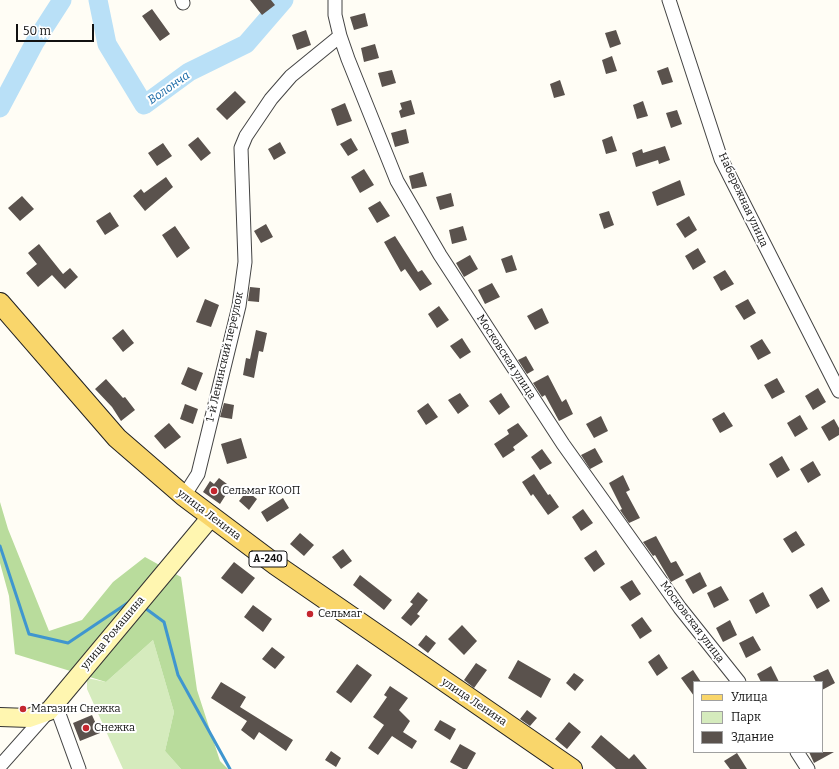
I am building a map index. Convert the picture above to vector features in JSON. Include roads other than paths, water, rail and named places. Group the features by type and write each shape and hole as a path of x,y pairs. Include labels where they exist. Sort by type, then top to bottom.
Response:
{"main road":[{"name":"улица Ленина","path":"0,303 117,438 184,496 335,606 572,769"}],"street":[{"name":"Московская улица","path":"335,0 335,15 340,36 397,181 440,255 563,444 680,608 738,681"},
{"name":"Набережная улица","path":"669,0 721,159 839,391"},
{"name":"1-й Ленинский переулок","path":"184,496 198,474 239,306 245,262 241,148 246,136 271,99 291,76 340,36"},
{"name":"улица Ромашина","path":"52,707 211,517"},
{"path":"0,717 29,718 52,707"},
{"path":"0,766 52,707"},
{"path":"52,707 78,769"},
{"path":"798,753 808,769"}],"waterway":[{"name":"Волонча","path":"0,108 35,42 62,0"},
{"name":"Волонча","path":"98,0 107,44 144,105 189,72 246,44 284,0"},
{"path":"0,546 29,634 68,643 132,600"},
{"path":"145,608 164,622 178,675 230,769"}],"place":[{"name":"Сельмаг КООП","path":"214,491"},
{"name":"Сельмаг","path":"310,614"},
{"name":"Магазин Снежка","path":"23,709"},
{"name":"Снежка","path":"86,728"}]}
